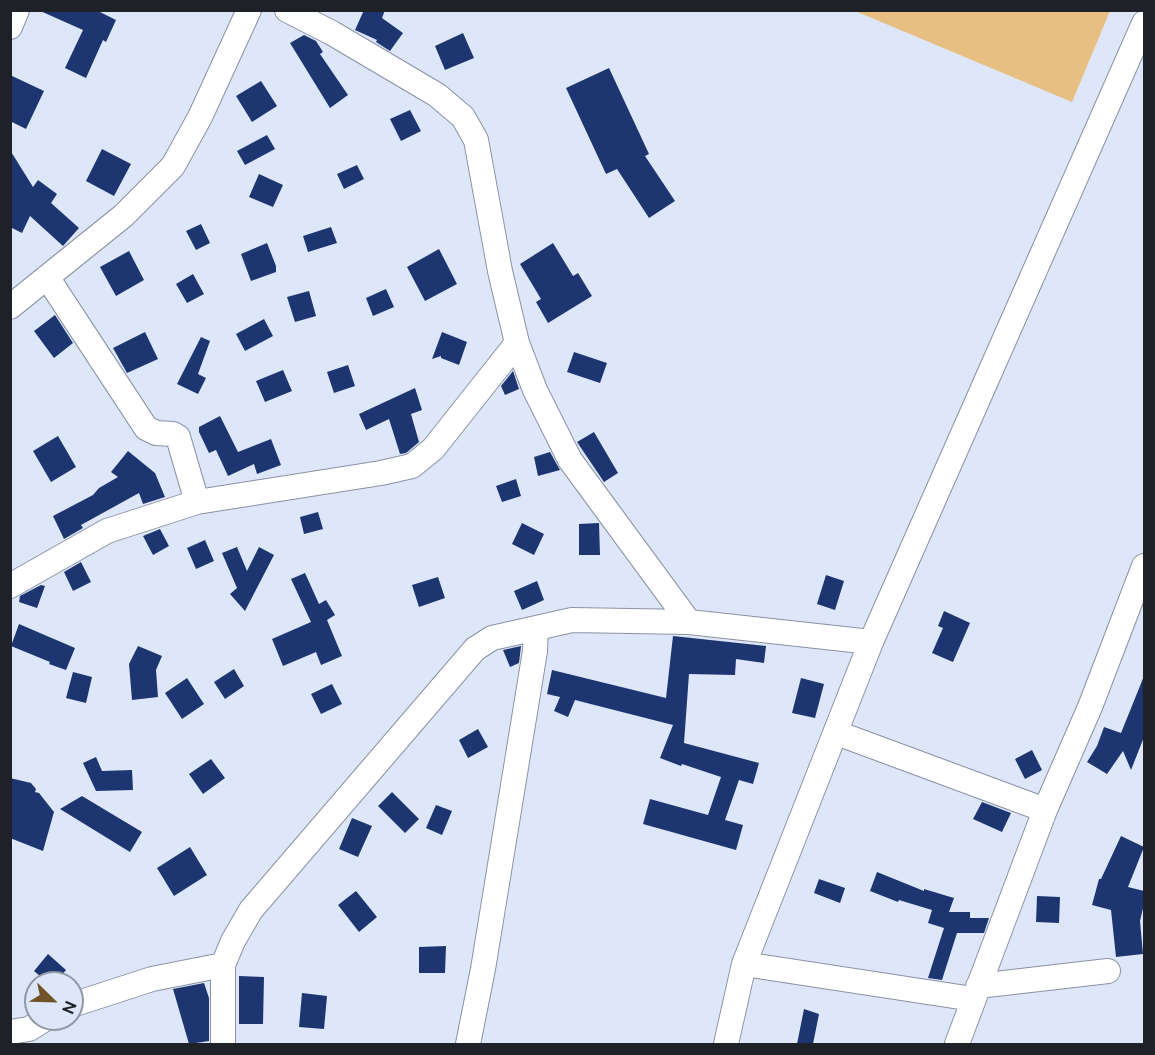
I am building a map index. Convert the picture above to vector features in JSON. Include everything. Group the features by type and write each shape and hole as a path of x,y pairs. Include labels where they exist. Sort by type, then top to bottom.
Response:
{"street":[{"path":"10,27 17,10"},
{"path":"10,307 123,216 173,166 200,117 249,10"},
{"path":"286,10 332,33 437,95 463,117 476,140 500,271 517,343 535,390 570,460 689,622"},
{"path":"726,1044 744,964 871,642 1136,65 1144,23"},
{"path":"47,277 146,428 156,433 173,434 178,437 197,502"},
{"path":"10,586 107,531 197,502 412,466 434,449 517,343"},
{"path":"957,1044 1045,810 1090,706 1144,566"},
{"path":"224,1044 223,965 233,941 251,910 475,649 492,638 572,620 689,622 871,642"},
{"path":"468,1044 483,969 535,651 536,628"},
{"path":"837,733 1045,810"},
{"path":"744,964 975,992 1108,971"},
{"path":"84,1001 152,979 223,965"}],"shaded area":[{"path":"855,11 1110,11 1072,102"}],"building":[{"path":"38,10 96,10 116,20 106,42 103,40 86,78 65,68 83,30"},
{"path":"364,10 385,10 382,18 403,33 390,51 376,42 377,40 355,30"},
{"path":"463,33 474,58 445,70 435,46"},
{"path":"304,35 316,41 323,52 320,54 348,95 330,108 290,43"},
{"path":"609,68 649,154 645,156 675,201 649,218 617,169 606,174 566,88"},
{"path":"10,75 44,91 26,129 10,121"},
{"path":"261,81 277,106 252,122 236,96"},
{"path":"410,110 421,131 401,141 390,119"},
{"path":"267,135 275,149 245,165 237,151"},
{"path":"102,149 131,164 114,196 86,181"},
{"path":"10,150 33,187 38,180 57,194 51,203 79,228 63,246 30,216 22,233 10,227"},
{"path":"357,165 364,179 344,189 337,174"},
{"path":"259,174 283,185 273,207 249,197"},
{"path":"201,224 210,243 196,250 186,231"},
{"path":"331,227 337,243 308,252 303,236"},
{"path":"267,243 276,272 251,281 241,254"},
{"path":"553,243 573,276 578,273 592,296 548,323 536,302 541,299 520,264"},
{"path":"439,249 457,284 425,301 407,267"},
{"path":"129,251 144,280 116,296 100,267"},
{"path":"193,274 204,294 187,303 176,284"},
{"path":"386,289 394,307 373,316 366,298"},
{"path":"309,291 316,316 295,322 287,297"},
{"path":"55,315 73,343 54,358 34,331"},
{"path":"264,319 273,336 245,351 236,334"},
{"path":"145,332 158,359 127,373 113,348"},
{"path":"442,332 467,342 459,365 441,356 432,359"},
{"path":"201,337 210,341 198,374 206,378 198,394 177,384"},
{"path":"574,352 607,363 600,383 567,372"},
{"path":"348,365 355,386 334,393 327,372"},
{"path":"283,370 292,391 265,402 256,381"},
{"path":"513,371 519,389 505,395 501,386"},
{"path":"415,388 422,410 411,414 419,442 406,453 400,454 389,419 366,430 359,414"},
{"path":"220,416 238,452 271,439 281,465 257,474 254,464 228,476 216,450 209,453 199,432 199,427"},
{"path":"594,432 618,473 604,482 577,442"},
{"path":"58,436 76,467 51,482 33,451"},
{"path":"128,451 155,473 165,497 143,504 139,493 81,525 83,528 64,539 53,516 93,495 99,488 118,477 111,472"},
{"path":"550,452 560,470 538,476 534,457"},
{"path":"516,479 521,496 502,502 496,486"},
{"path":"318,512 323,529 304,534 300,517"},
{"path":"522,523 544,534 534,555 512,544"},
{"path":"599,523 600,555 579,555 579,524"},
{"path":"160,529 169,546 153,555 143,536"},
{"path":"205,540 214,561 196,569 187,548"},
{"path":"237,547 247,571 259,547 274,555 245,611 230,594 237,588 222,553"},
{"path":"81,562 91,582 73,591 64,572"},
{"path":"305,573 319,604 326,600 335,615 327,620 342,656 321,665 316,652 283,666 272,639 311,622 291,579"},
{"path":"826,575 844,581 835,610 817,604"},
{"path":"438,577 445,598 419,607 412,585"},
{"path":"537,581 544,600 522,610 514,591"},
{"path":"41,585 45,586 37,608 19,602 20,596"},
{"path":"944,611 970,623 953,662 932,653 943,628 938,626"},
{"path":"19,624 75,648 66,670 11,646"},
{"path":"673,636 766,646 764,663 736,659 735,675 689,674 684,743 759,763 753,784 739,780 725,820 743,825 736,850 643,824 650,799 708,815 721,777 660,758 673,725 575,700 568,717 554,711 560,697 547,694 552,670 666,698"},
{"path":"138,646 162,656 156,670 158,697 132,700 129,664"},
{"path":"521,646 519,663 510,667 503,650"},
{"path":"234,669 244,686 225,699 214,682"},
{"path":"73,672 92,677 86,703 66,698"},
{"path":"1144,676 1144,737 1131,770 1123,751 1107,774 1087,762 1097,746 1104,727 1121,733"},
{"path":"187,678 204,704 182,719 165,693"},
{"path":"801,678 824,684 815,718 792,713"},
{"path":"332,684 342,704 321,714 311,694"},
{"path":"478,729 488,747 468,758 459,740"},
{"path":"1032,750 1042,770 1025,779 1015,759"},
{"path":"96,757 102,771 132,770 133,790 96,791 83,763"},
{"path":"211,759 225,778 203,794 189,774"},
{"path":"10,778 31,783 36,789 35,792 39,793 54,812 43,851 10,838"},
{"path":"392,792 419,819 405,833 378,806"},
{"path":"82,796 142,832 130,852 60,809"},
{"path":"982,802 1011,813 1002,832 973,819"},
{"path":"436,805 452,811 442,835 426,828"},
{"path":"352,818 372,826 358,857 339,849"},
{"path":"1121,836 1144,847 1128,887 1144,891 1140,921 1143,954 1116,957 1111,910 1092,905 1099,879"},
{"path":"190,847 207,875 174,896 157,868"},
{"path":"877,872 924,891 924,889 954,898 949,912 970,912 970,918 989,918 984,933 957,933 942,980 928,978 944,928 928,923 932,910 899,900 898,902 870,891"},
{"path":"819,879 845,888 840,903 814,893"},
{"path":"356,891 377,917 359,932 338,905"},
{"path":"1037,896 1060,897 1059,923 1036,922"},
{"path":"446,946 445,973 419,973 419,947"},
{"path":"48,954 66,970 65,971 34,971"},
{"path":"239,976 264,977 263,1024 239,1024"},
{"path":"204,983 209,998 209,1041 189,1044 173,989"},
{"path":"302,993 327,996 324,1029 299,1027"},
{"path":"804,1009 819,1014 813,1044 797,1044"}]}
